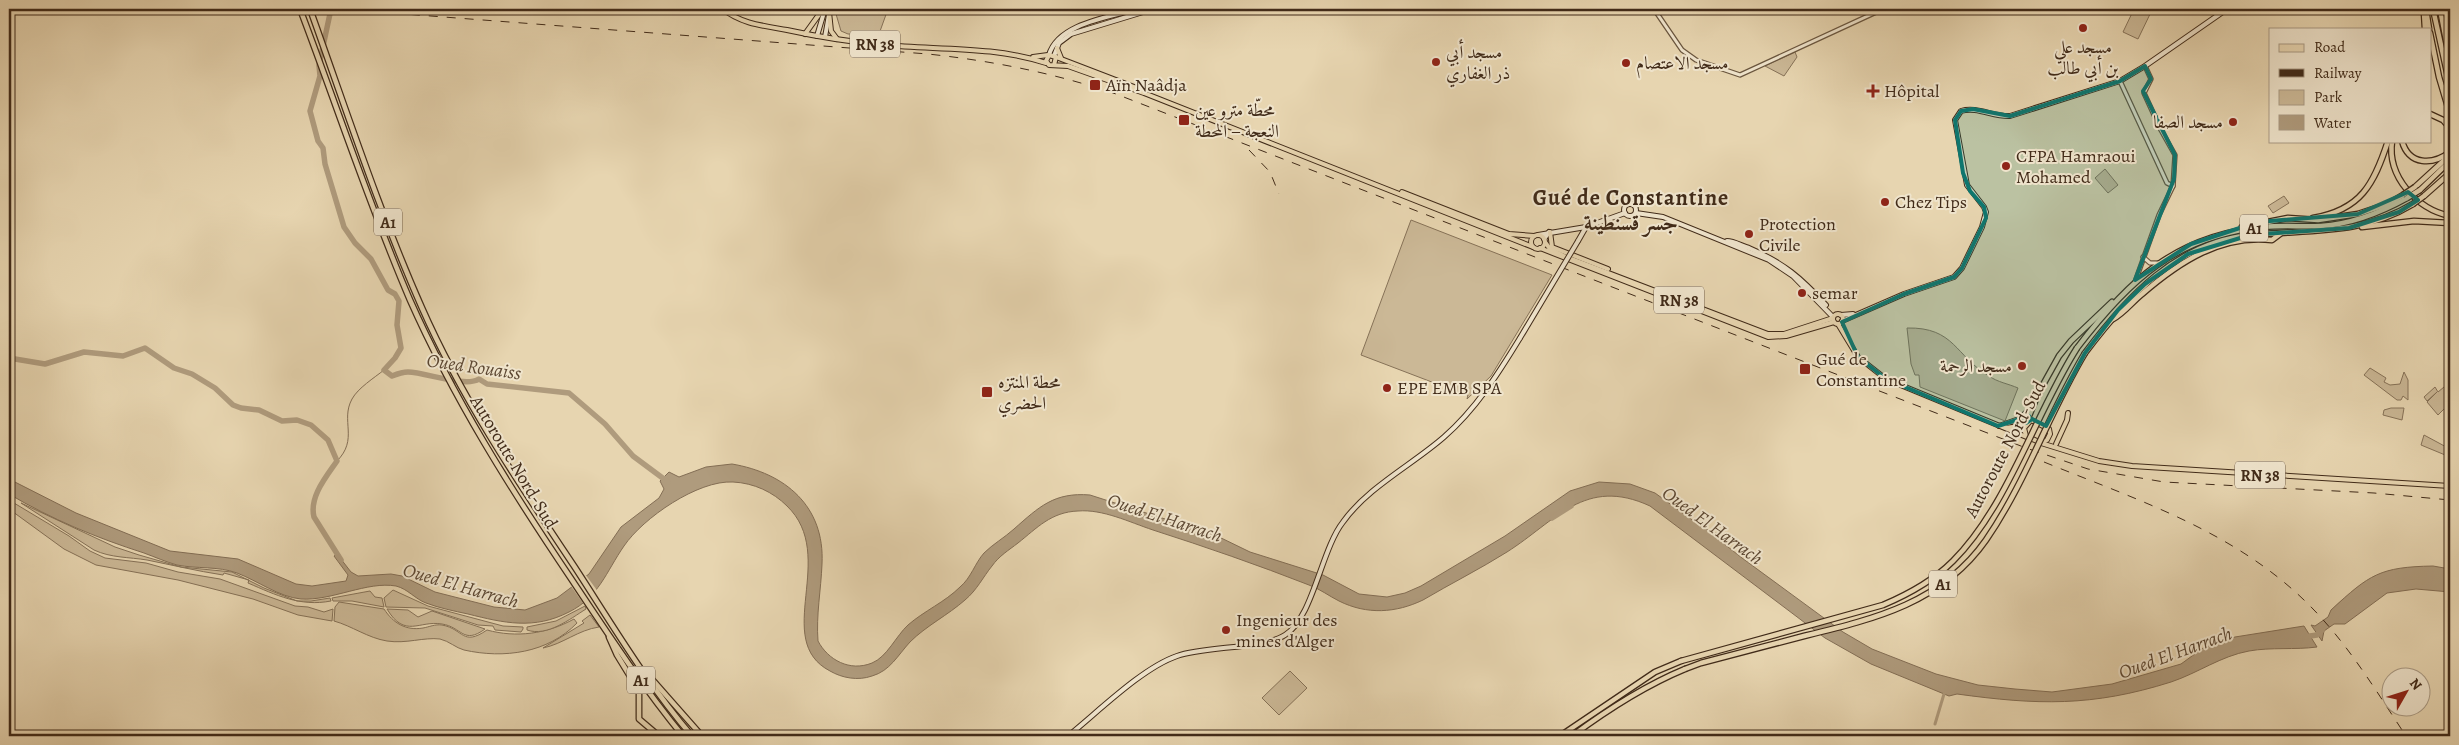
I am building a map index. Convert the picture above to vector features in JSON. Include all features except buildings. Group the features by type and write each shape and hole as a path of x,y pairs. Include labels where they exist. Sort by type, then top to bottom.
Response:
{"highway":[{"name":"Autoroute Nord-Sud","path":"300,9 387,244 437,358 477,434 536,527 601,623 683,736"},
{"name":"Autoroute Nord-Sud","path":"310,9 389,226 422,308 467,399 639,665 692,736"},
{"path":"2425,9 2425,28"},
{"path":"2425,9 2429,28"},
{"path":"2433,9 2450,86"},
{"path":"2440,9 2450,61"},
{"path":"2432,43 2439,77 2450,114"},
{"path":"2432,115 2443,120 2450,128"},
{"path":"2390,142 2395,168 2404,187 2429,208 2450,216"},
{"path":"2228,231 2258,222 2288,218 2306,219 2337,212 2355,202 2367,190 2377,174 2390,142"},
{"path":"2403,142 2410,156 2423,162 2441,159 2450,153"},
{"path":"2417,189 2450,153"},
{"name":"Autoroute Nord-Sud","path":"1560,736 1655,672 1681,661 1883,604 1906,595 1933,578 1953,561 1977,532 1995,503 2057,381 2077,348 2135,282 2160,263 2191,244 2228,231 2266,226 2323,226 2343,223 2379,212 2417,189 2450,161"},
{"name":"Autoroute Nord-Sud","path":"1572,736 1653,683 1685,669 1701,663 1862,622 1920,599 1952,578 1977,552 1996,523 2086,352 2110,321 2145,284 2178,262 2207,246 2228,239 2250,235 2349,228 2381,220 2413,204 2450,173"},
{"path":"2288,218 2318,220 2358,214 2405,197"},
{"path":"2349,228 2414,221 2450,223"},
{"path":"2025,424 2054,364 2071,341 2108,306 2118,300"},
{"path":"608,633 614,650 639,691 640,719 659,736"},
{"path":"639,665 702,736"}],"main road":[{"name":"RN 38","path":"723,9 743,21 817,36 884,45 974,50 1032,58 1068,66 1144,93 1458,216 1509,234 1536,236 1544,241 1553,251 1768,334 1784,334 1837,320"},
{"path":"805,34 827,9"},
{"path":"817,36 827,9"},
{"path":"824,36 827,9"},
{"path":"827,9 831,31 838,39"},
{"path":"1054,64 1052,56 1055,42 1071,29 1138,9"},
{"path":"1046,62 1064,39 1071,34 1152,9"},
{"path":"1837,320 1954,277 1962,268 1986,218 1984,207 1970,191 1963,173 1955,120 1962,111 1973,109 2000,116 2010,116 2120,81 2146,66 2227,9"},
{"path":"1057,48 1063,60"},
{"name":"RN 38","path":"1032,58 1052,56 1063,60 1533,247 1540,248 1768,337 1786,336 1837,320 1842,316"},
{"path":"1625,213 1624,207 1631,203 1636,206 1636,213"},
{"path":"1533,247 1532,240 1536,236 1586,227 1625,213 1629,216 1636,213 1663,217 1769,260 1788,272 1837,320 1862,361 1886,379 1998,426 2003,428 2029,438 2041,442 2048,440 2050,434 2048,427 2036,421 2003,428"},
{"path":"1068,736 1150,670 1172,658 1202,650 1264,642 1284,636 1303,614 1334,536 1343,520 1369,496 1431,448 1462,420 1490,387 1586,227"},
{"path":"1540,248 1550,232"},
{"path":"1550,232 1552,247 1609,270 1613,274"},
{"path":"1837,320 1842,316 1857,314"},
{"path":"1998,426 2019,419 2034,404"},
{"path":"2056,444 2068,420 2068,412"},
{"path":"2025,424 2024,434 2029,438"},
{"name":"RN 38","path":"2050,434 2056,444 2072,454"},
{"name":"RN 38","path":"2041,442 2072,454 2113,464 2151,468 2450,486"}],"street":[{"path":"1654,9 1682,50 1696,60 1740,75 1883,9"},
{"path":"2135,282 2143,256 2173,186 2176,155 2161,130 2144,93 2152,79 2146,66"},
{"path":"2120,81 2167,183 2173,186"},
{"path":"2143,256 2150,263 2160,263"}],"highlighted area":[{"path":"2145,66 2151,79 2143,91 2175,155 2174,179 2135,280 2191,244 2258,222 2358,214 2408,192 2418,200 2399,212 2349,228 2250,235 2188,254 2145,284 2118,310 2085,353 2046,426 2032,419 2026,423 2029,416 1998,426 1886,379 1858,357 1842,322 1904,294 1954,277 1962,268 1986,218 1984,207 1970,191 1963,173 1955,120 1961,111 1973,109 2010,116 2120,81"}],"green space":[{"path":"837,9 888,9 879,34 848,34 841,31 836,14"},
{"path":"2134,9 2152,10 2138,39 2123,32"},
{"path":"1795,52 1797,57 1784,76 1765,66"},
{"path":"2105,169 2118,185 2108,193 2095,178"},
{"path":"2284,196 2289,203 2273,213 2268,206"},
{"path":"1411,220 1552,275 1491,376 1467,399 1468,395 1451,390 1448,383 1437,384 1361,355"},
{"path":"1907,328 1923,329 1945,337 1989,376 2018,388 2005,421 1920,387 1919,375 1915,375 1911,364"},
{"path":"2370,368 2386,378 2384,382 2390,385 2400,384 2404,372 2408,380 2408,400 2403,396 2401,400 2397,400 2364,375"},
{"path":"2435,387 2438,392 2444,387 2450,394 2450,403 2438,415 2427,402 2437,392 2427,401 2424,397"},
{"path":"2404,408 2402,420 2383,415 2384,410"},
{"path":"2424,435 2450,449 2450,457 2421,445"},
{"path":"9,500 69,536 90,551 105,558 146,563 178,572 220,579 295,606 308,607 324,612 333,609 332,621 298,615 253,599 178,580 96,565 64,549 9,509"},
{"path":"21,503 115,547 181,567 232,572 247,579 224,573 223,575 100,553"},
{"path":"249,580 295,600 278,596 248,583"},
{"path":"393,590 428,606 503,626 523,627 523,629 521,632 495,630 493,626 478,625 425,608 386,607 384,598"},
{"path":"370,591 375,597 382,598 384,607 352,601 333,601 332,598"},
{"path":"330,598 331,601 309,602 298,601"},
{"path":"339,602 384,609 396,622 406,627 417,629 442,625 468,637 479,635 487,630 520,634 553,628 574,619 577,623 553,641 539,647 510,653 479,653 461,649 440,639 394,642 373,637 334,621 335,607"},
{"path":"585,606 586,609 558,626 535,632 527,630 527,627 556,621"},
{"path":"387,609 408,610 418,617 432,611 485,629 478,634 467,635 442,624 406,626 394,618"},
{"path":"590,615 599,627 584,631 543,648 584,623 582,621"},
{"path":"1290,671 1307,688 1279,715 1262,698"}],"water":[{"path":"732,464 769,475 785,484 809,509 817,525 821,543 822,564 818,612 818,641 822,648 834,659 856,666 872,663 882,656 908,625 948,597 964,583 987,550 1031,514 1048,503 1066,496 1090,495 1215,535 1250,552 1323,575 1359,594 1387,597 1405,593 1421,586 1505,536 1570,491 1599,482 1630,484 1655,493 1702,527 1718,534 1723,543 1742,558 1843,632 1872,649 1936,674 1978,685 2052,692 2112,684 2181,664 2203,648 2235,637 2304,626 2317,647 2266,649 2239,653 2171,682 2115,696 2090,700 2039,702 1957,694 1949,696 1871,664 1825,638 1650,506 1627,498 1607,496 1589,499 1572,506 1507,552 1423,600 1402,608 1381,611 1350,606 1313,587 1290,578 1232,556 1116,517 1097,512 1068,512 1045,522 1001,556 969,596 916,636 884,670 867,678 856,678 845,677 830,671 813,657 806,639 804,618 808,572 807,549 801,526 782,501 763,489 748,484 719,483 704,487 672,503 644,524 633,535 588,599 556,618 531,623 494,620 436,606 422,601 396,586 373,586 313,599 293,598 237,573 222,569 177,565 109,541 58,520 9,494 9,479 76,513 170,551 238,559 296,584 312,586 346,581 348,575 334,556 337,554 351,572 358,576 391,574 402,576 435,592 494,607 525,610 557,598 589,574 621,527 659,498 664,489 660,481 669,472 679,477 706,467"},
{"path":"2433,566 2450,569 2450,592 2416,589 2387,593 2345,624 2334,624 2324,631 2322,641 2311,625 2315,626 2328,617 2331,610 2344,598 2377,575 2400,568"}],"pier":[{"path":"585,574 599,593 585,606 571,586"}],"waterway":[{"name":"Oued Rouaiss","path":"331,9 319,65 320,76 310,111 318,141 323,148 325,164 344,227 355,243 371,259 388,290 395,294 399,301 397,325 401,348 384,370 392,376 408,372 455,381 464,382 479,379 487,384 569,393 605,424 633,456 668,482"},
{"path":"9,358 45,364 84,352 123,356 145,348 174,368 192,374 215,388 233,405 259,410 282,421 297,420 311,425 328,440 337,461 316,495 313,510 314,517 341,560"},
{"path":"337,461 347,445 348,415 352,399 362,387 384,370"},
{"name":"Oued El Harrach","path":"1552,518 1571,506"},
{"name":"Oued El Harrach","path":"2303,637 2317,635 2322,630"},
{"path":"1935,724 1944,694"}],"railway":[{"path":"339,9 928,54 1000,64 1046,74 1116,94 2026,448 2088,469 2164,482 2374,493 2450,500"},
{"path":"1249,150 1270,172 1279,194"},
{"path":"2044,462 2120,492 2194,525 2230,544 2264,566 2296,592 2336,635 2406,736"}],"place":[{"name":"مسجد علي بن أبي طالب","path":"2083,28"},
{"name":"مسجد أبي ذر الغفاري","path":"1436,62"},
{"name":"مسجد الاعتصام","path":"1626,63"},
{"name":"Aïn Naâdja","path":"1095,85"},
{"name":"Hôpital","path":"1873,91"},
{"name":"محطّة مترو عين النعجة – المحطة","path":"1184,120"},
{"name":"مسجد الصفا","path":"2233,122"},
{"name":"CFPA Hamraoui Mohamed","path":"2006,166"},
{"name":"Chez Tips","path":"1885,202"},
{"name":"Protection Civile","path":"1749,234"},
{"name":"semar","path":"1802,293"},
{"name":"مسجد الرحمة","path":"2022,366"},
{"name":"Gué de Constantine","path":"1805,369"},
{"name":"EPE EMB SPA","path":"1387,388"},
{"name":"محطة المنتزه الحضري","path":"987,392"},
{"name":"Ingenieur des mines d'Alger","path":"1226,630"}],"district":[{"name":"Gué de Constantine جسر قسنطينة","path":"1631,210"}]}
